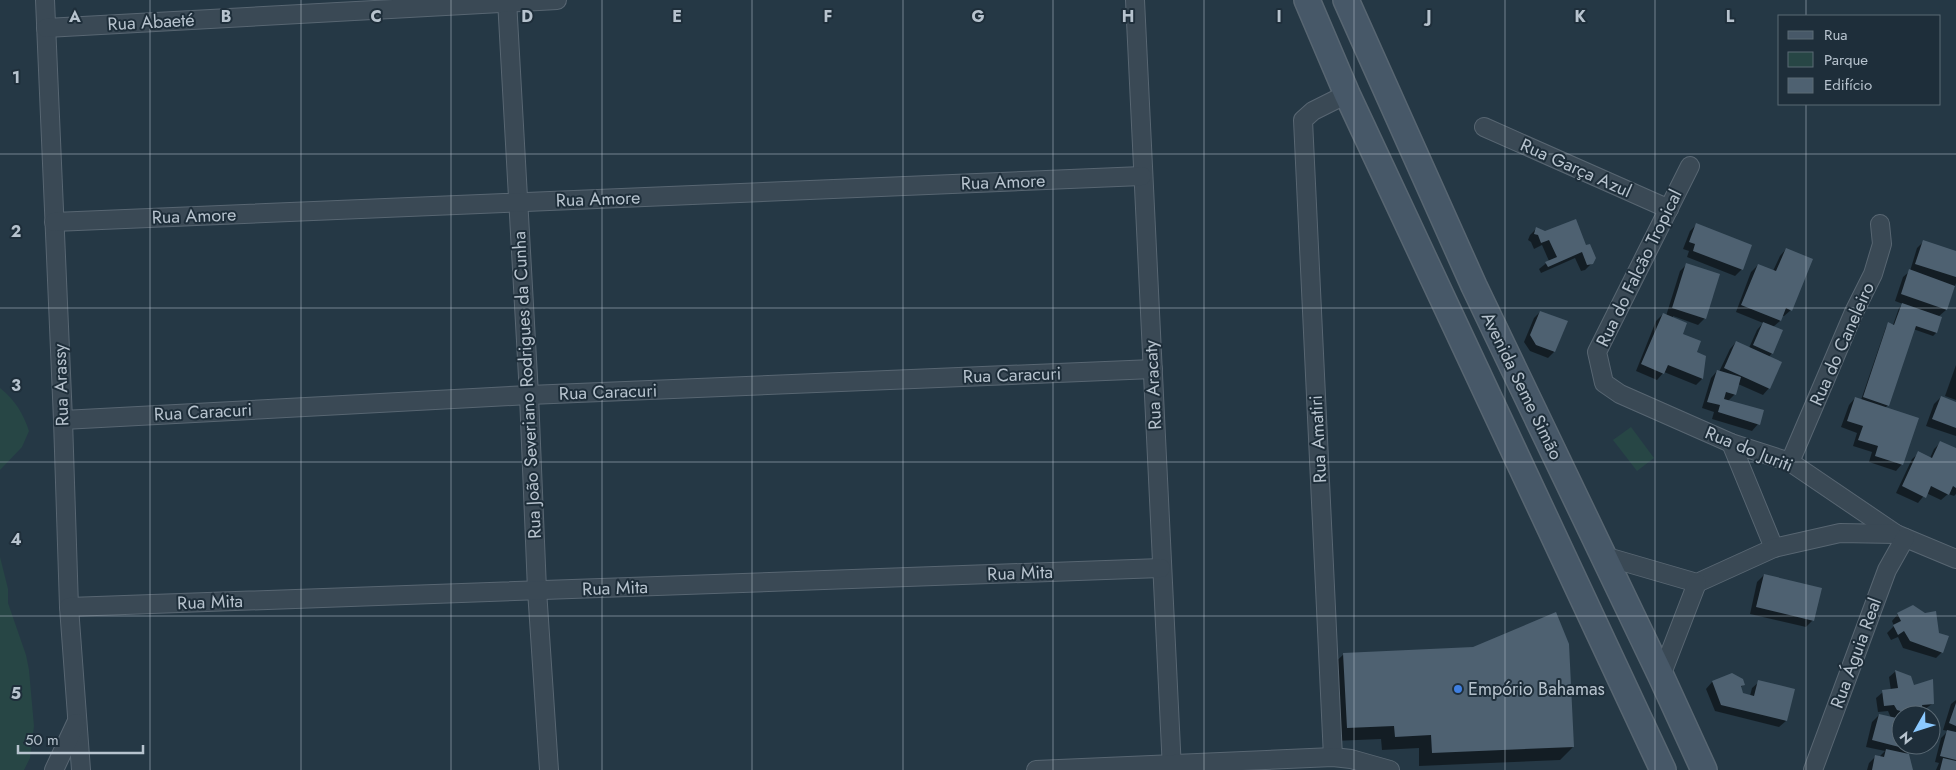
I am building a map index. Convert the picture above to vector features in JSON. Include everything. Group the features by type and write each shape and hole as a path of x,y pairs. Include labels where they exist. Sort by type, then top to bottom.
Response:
{"main road":[{"name":"Avenida Seme Simão","path":"1307,0 1347,94 1663,770"},
{"name":"Avenida Seme Simão","path":"1346,0 1474,286 1528,396 1704,770"},
{"path":"1475,365 1496,359 1506,366 1528,396"},
{"path":"1647,733 1674,770"}],"street":[{"name":"Rua Arassy","path":"45,0 69,606 81,770"},
{"name":"Rua Abaeté","path":"46,28 507,1 556,0"},
{"name":"Rua Aracaty","path":"1135,0 1171,767"},
{"name":"Rua João Severiano Rodrigues da Cunha","path":"507,1 529,395 537,590 549,770"},
{"name":"Rua Amatiri","path":"1333,757 1303,120 1312,111 1347,94"},
{"name":"Rua Garça Azul","path":"1484,127 1669,209"},
{"name":"Rua do Falcão Tropical","path":"1620,394 1604,383 1597,352 1690,166"},
{"name":"Rua Amore","path":"54,222 1142,176"},
{"name":"Rua do Caneleiro","path":"1790,462 1850,321 1873,274 1882,244 1880,224"},
{"name":"Rua Caracuri","path":"63,420 529,395 1152,369"},
{"name":"Rua do Juriti","path":"1620,394 1731,443 1790,462 1900,536"},
{"path":"1731,443 1774,548"},
{"path":"1840,534 1849,522 1853,505"},
{"path":"1604,556 1697,582 1774,548 1840,534 1900,536 1956,558"},
{"name":"Rua Águia Real","path":"1813,770 1900,536"},
{"name":"Rua Mita","path":"69,606 1161,568"},
{"path":"1661,676 1697,582"},
{"path":"54,770 77,722"},
{"path":"1036,770 1171,767 1333,757 1351,759 1390,770"}],"green space":[{"path":"0,388 18,407 29,431 22,447 0,470"},
{"path":"1631,427 1654,458 1637,471 1613,440"},
{"path":"0,557 8,589 8,603 26,655 29,670 34,726 30,758 24,770 0,770"}],"building":[{"path":"1576,219 1586,245 1590,244 1596,258 1593,264 1587,265 1582,252 1548,267 1545,262 1557,257 1549,240 1541,243 1538,235 1534,234 1536,227 1545,231"},
{"path":"1696,223 1752,245 1743,270 1693,251 1695,244 1689,242"},
{"path":"1923,240 1956,251 1956,277 1915,264"},
{"path":"1786,248 1813,259 1792,311 1786,308 1781,321 1741,305 1758,264 1776,271"},
{"path":"1686,263 1720,274 1706,319 1672,308"},
{"path":"1909,269 1955,286 1947,310 1901,294"},
{"path":"1902,303 1942,317 1937,333 1916,326 1889,406 1863,397 1888,322 1894,325"},
{"path":"1540,311 1568,321 1555,352 1536,345 1530,335"},
{"path":"1663,313 1687,323 1683,334 1701,341 1697,352 1706,356 1703,379 1668,365 1664,374 1641,364"},
{"path":"1763,322 1783,330 1773,354 1753,345"},
{"path":"1736,341 1782,362 1770,389 1724,368"},
{"path":"1717,370 1741,377 1736,395 1726,392 1724,399 1764,410 1760,425 1718,412 1720,405 1707,402"},
{"path":"1941,396 1956,402 1956,428 1932,419"},
{"path":"1855,397 1919,418 1903,465 1875,456 1878,446 1858,440 1863,426 1847,421"},
{"path":"1940,441 1956,448 1956,488 1953,486 1949,495 1931,486 1926,498 1902,486 1918,451 1932,458"},
{"path":"1764,574 1822,588 1814,621 1756,607"},
{"path":"1913,605 1925,613 1936,611 1939,633 1949,636 1943,653 1910,641 1904,631 1898,635 1893,625 1901,621 1897,613"},
{"name":"Empório Bahamas","path":"1556,612 1569,644 1574,747 1432,753 1431,735 1395,737 1394,726 1347,728 1343,653 1473,647"},
{"path":"1895,670 1911,676 1914,685 1933,679 1934,704 1884,706 1882,690 1898,688"},
{"path":"1732,673 1743,679 1745,685 1741,686 1743,693 1754,696 1758,680 1795,689 1787,721 1721,705 1712,681"},
{"path":"1956,703 1956,726 1949,723"},
{"path":"1879,714 1891,717 1891,745 1872,740"},
{"path":"1947,730 1956,732 1956,760 1940,756"},
{"path":"1886,749 1891,750 1891,755 1909,755 1913,770 1872,770 1875,755 1884,757"},
{"path":"1943,758 1956,761 1956,770 1940,770"}],"place":[{"name":"Empório Bahamas","path":"1458,689"}]}
